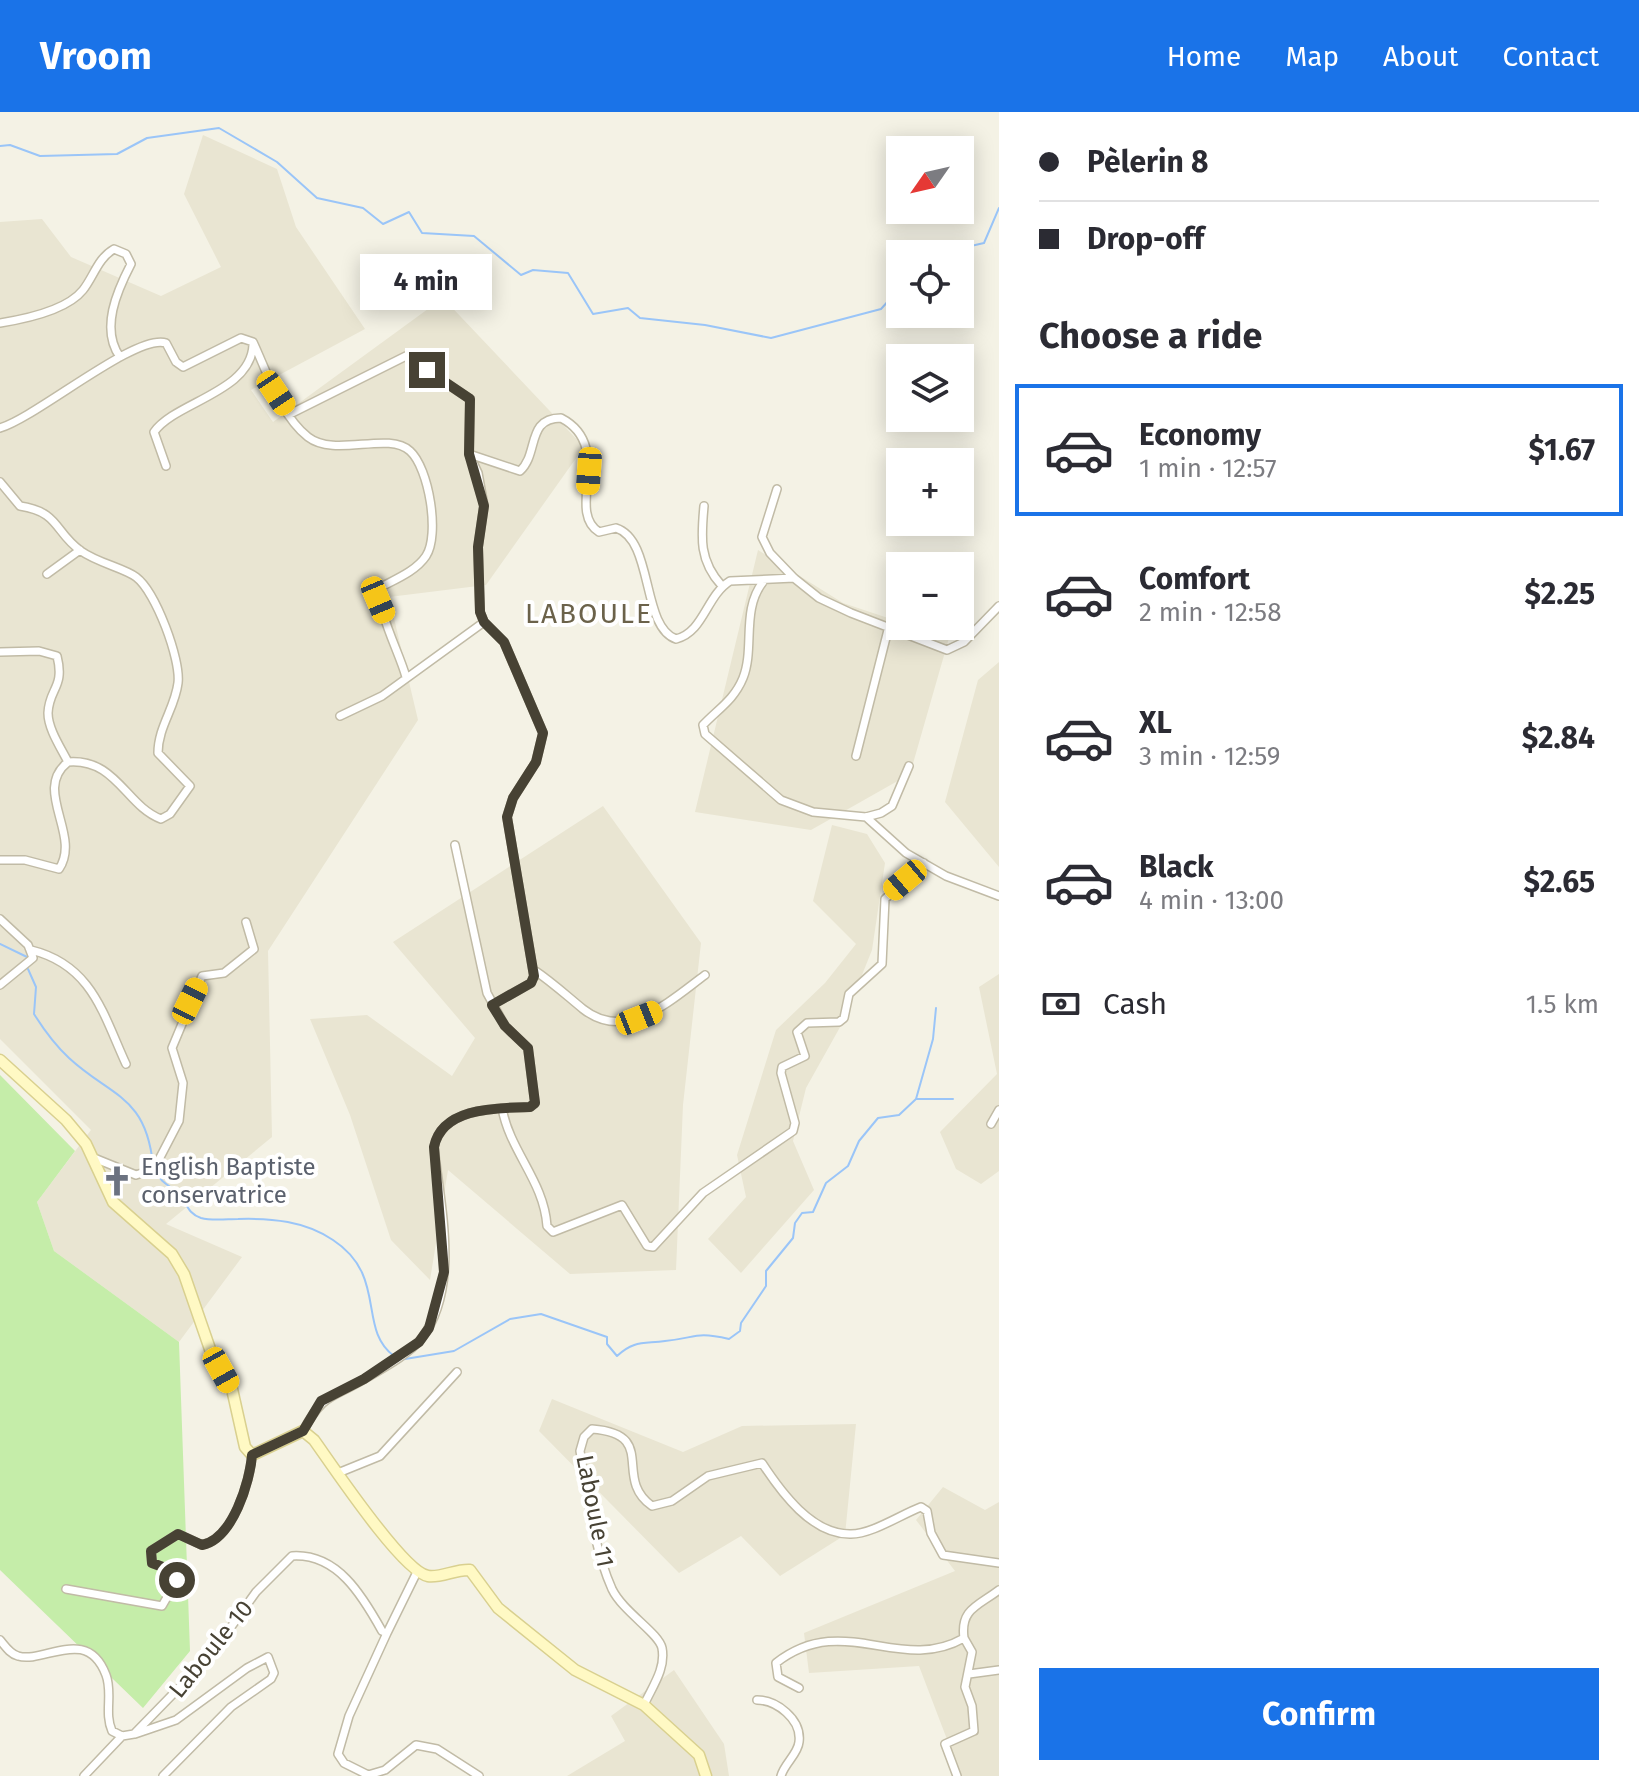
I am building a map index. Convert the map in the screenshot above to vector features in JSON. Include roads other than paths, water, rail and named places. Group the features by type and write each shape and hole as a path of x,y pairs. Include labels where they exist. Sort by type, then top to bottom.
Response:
{"main road":[{"path":"0,1060 66,1120 86,1144 113,1202 172,1254 184,1274 211,1352 232,1389 245,1447 252,1455 303,1431 374,1523 417,1572 430,1577 456,1569 470,1570 498,1608 575,1670 644,1705 699,1755 706,1776"}],"street":[{"path":"0,323 51,309 81,293 104,254 114,249 126,254 131,264 112,305 112,344 120,357"},
{"path":"0,428 120,357 162,341 183,367 241,338 253,342 276,393 307,437 319,443 357,446 390,444 406,448 413,453 422,472 435,521 427,555 412,570 381,587 378,600 399,648 406,677"},
{"path":"166,466 154,432 161,422 201,403 229,383 253,353 253,342"},
{"path":"290,414 406,356 470,399 469,454 484,506 478,547 484,622 504,642 543,733 536,762 513,798 507,817 526,944 534,970 531,983 492,1005"},
{"path":"469,454 520,471 530,458 532,440 540,426 554,418 567,421 580,435 588,452 586,503 593,527 599,532 616,528 627,535 647,577 662,631 676,639 684,637 699,623 722,586 737,579 763,582 794,578"},
{"path":"0,482 20,506 36,508 54,519 65,538 80,550 104,565 136,577 171,636 178,658 178,686 158,737 158,753 190,786 166,818 155,817 118,782 95,766 68,762"},
{"path":"777,489 762,537 770,553 819,598 886,625"},
{"path":"704,506 701,539 704,559 722,586"},
{"path":"47,574 80,550"},
{"path":"763,582 750,616 743,677 725,706 702,728 732,759 790,805 813,812 866,817 892,806 909,766"},
{"path":"974,632 999,606"},
{"path":"340,716 382,696 484,622"},
{"path":"856,756 886,638"},
{"path":"923,640 947,650 966,640"},
{"path":"0,653 39,651 57,656 61,679 48,710 49,720 68,762"},
{"path":"0,860 25,860 59,869 66,841 53,791 54,779 68,762"},
{"path":"866,817 906,853 999,896"},
{"path":"303,1431 321,1401 402,1354 419,1342 429,1328 444,1272 434,1147 436,1137 453,1120 475,1112 530,1107 535,1103 528,1048 505,1026 492,1005 483,978 455,845"},
{"path":"502,1108 506,1130 541,1193 547,1226 559,1233 622,1205 647,1246 653,1247 703,1193 793,1131 795,1123 781,1073 782,1067 805,1056 797,1032 807,1023 839,1022 844,1018 849,994 882,964 885,899 924,863"},
{"path":"0,919 31,950 60,960 94,991 126,1064"},
{"path":"91,1157 118,1171 136,1175 154,1169 179,1121 183,1083 172,1048 175,1035 202,976 224,973 254,949 246,922"},
{"path":"0,985 31,963 31,950"},
{"path":"534,970 584,1010 608,1022 639,1018 656,1011 705,975"},
{"path":"991,1124 999,1110"},
{"path":"338,1473 380,1456 457,1372"},
{"name":"Laboule 11","path":"644,1705 664,1663 661,1644 630,1616 613,1591 600,1557 580,1451 584,1437 592,1429 605,1430 628,1442 634,1454 633,1483 639,1497 652,1506 672,1501 708,1476 762,1463 777,1486 823,1529 852,1534 921,1507 927,1511 931,1533 943,1555 999,1563"},
{"path":"66,1589 162,1606 177,1580 171,1570 152,1563 151,1551 178,1534 202,1545 213,1541 244,1499 252,1455"},
{"name":"Laboule 10","path":"134,1734 211,1655 256,1592 292,1556 311,1555 348,1579 382,1631 387,1633"},
{"path":"417,1572 349,1716 338,1754 344,1763 368,1775 385,1770 416,1745 437,1749 479,1776"},
{"path":"957,1776 945,1744 974,1731 972,1706 965,1687 972,1652 964,1638 963,1618 999,1590"},
{"path":"799,1688 778,1677 776,1663 795,1649 834,1639 902,1650 946,1648 964,1638"},
{"path":"0,1640 14,1655 24,1658 63,1649 80,1649 96,1660 107,1676 107,1719 112,1731 122,1736 176,1720 254,1663 268,1657 274,1673 271,1679 231,1707 163,1776"},
{"path":"969,1674 999,1670"},
{"path":"757,1700 772,1700 780,1705 798,1734 799,1745 781,1776"},
{"path":"84,1776 122,1736"}],"waterway":[{"path":"0,146 10,145 40,156 117,154 147,138 219,128 277,162 317,198 363,208 383,224 409,212 422,233 474,236 521,275 533,270 568,273 593,314 628,308 640,318 705,325 771,338 881,309 886,303"},
{"path":"974,245 984,243 999,208"},
{"path":"0,944 27,957"},
{"path":"28,969 36,987 34,1014 69,1058 134,1111 143,1124 153,1165"},
{"path":"916,1099 933,1039 936,1008"},
{"path":"399,1360 454,1351 510,1319 541,1314 607,1337 607,1344 617,1356 629,1347 640,1344 702,1335 729,1339 740,1331 741,1323 766,1286 766,1271 793,1238 795,1223 802,1213 813,1212 826,1183 848,1166 859,1141 878,1118 899,1115 916,1099 953,1099"},
{"path":"155,1171 180,1195 192,1213 201,1218 288,1222 333,1240 350,1254 361,1270 377,1332 383,1345 394,1356"}],"place":[{"name":"English Baptiste conservatrice","path":"117,1181"}],"district":[{"name":"LABOULE","path":"589,613"}]}
